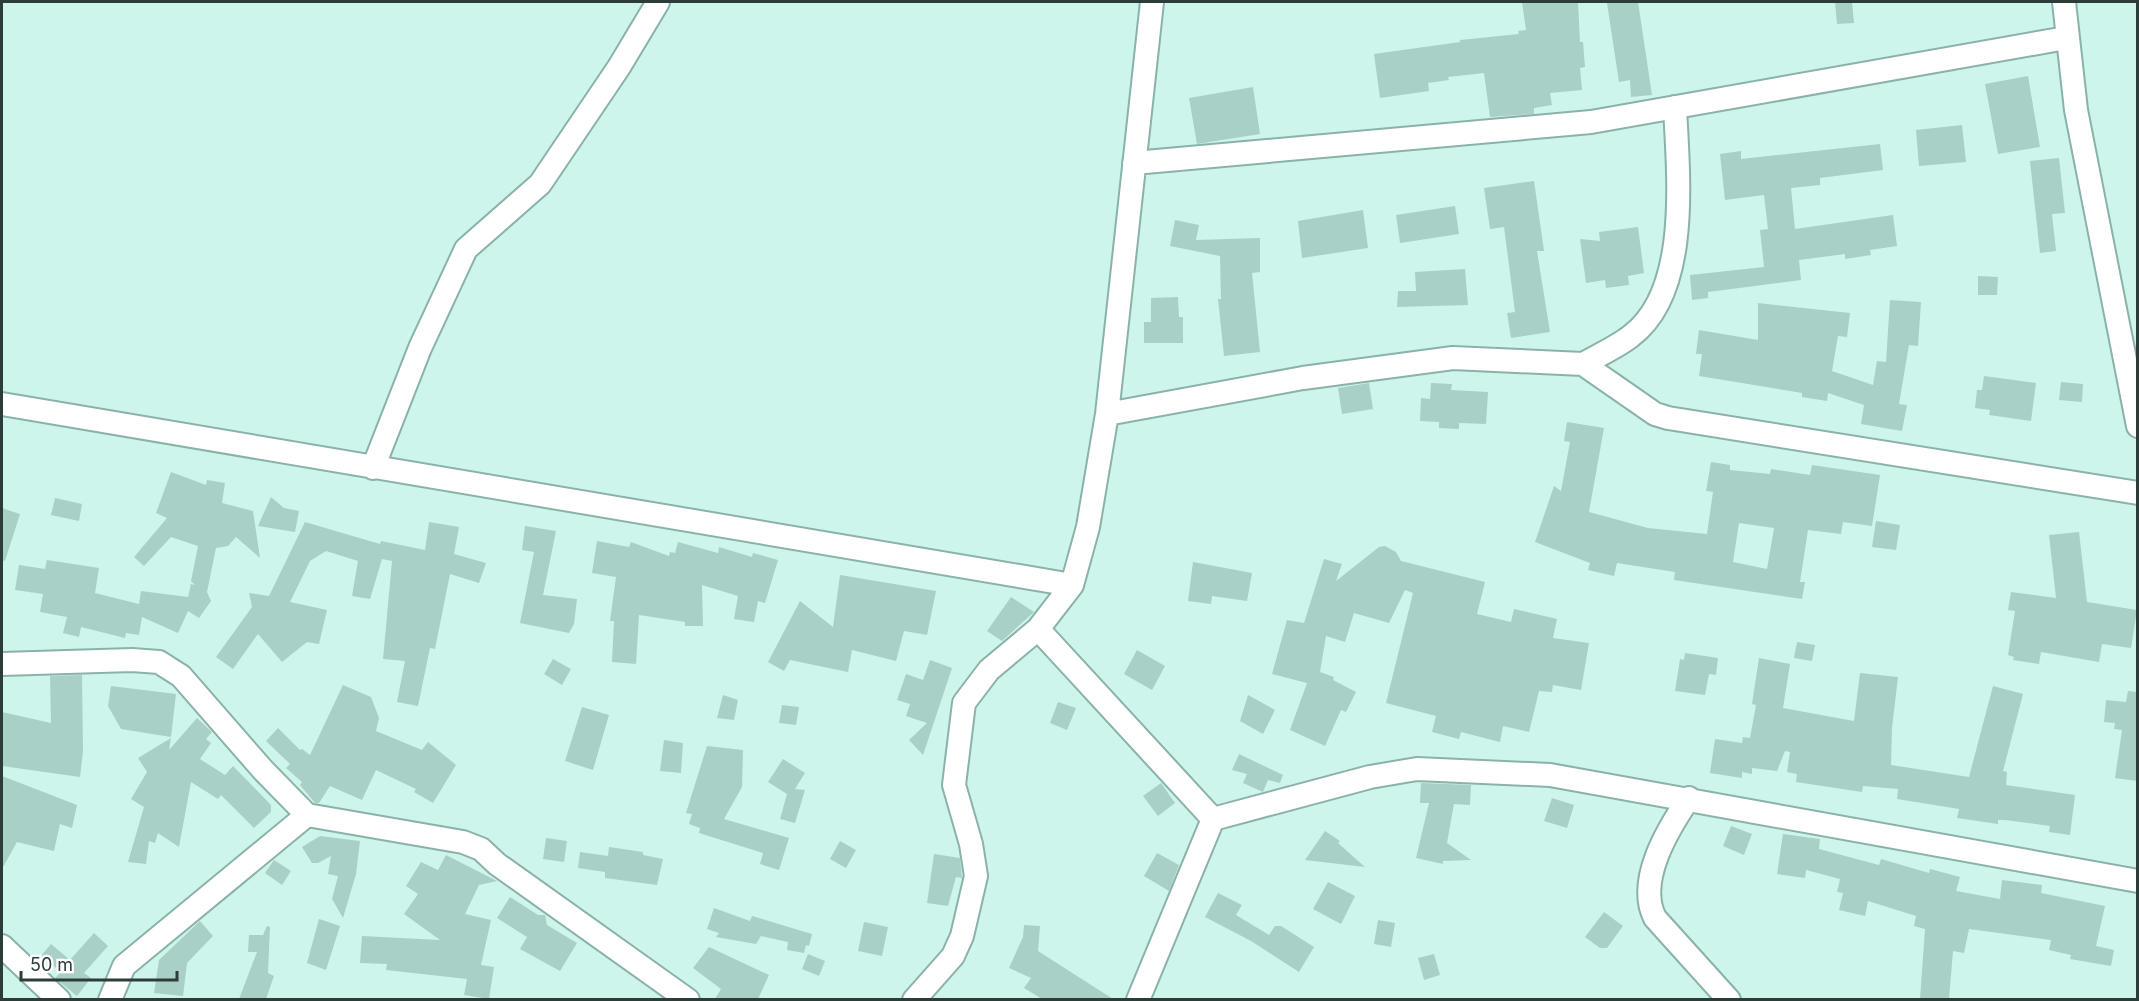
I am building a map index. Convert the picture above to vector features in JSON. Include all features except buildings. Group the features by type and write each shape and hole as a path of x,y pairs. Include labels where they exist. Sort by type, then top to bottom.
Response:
{"street":[{"path":"373,468 420,348 466,249 540,184 619,67 658,2"},
{"path":"914,999 953,956 962,936 976,876 971,844 954,786 964,703 989,669 1038,629 1071,585 1088,527 1107,414 1152,2"},
{"path":"2064,2 2066,38 2076,110 2138,426"},
{"path":"1134,163 1591,122 2066,38"},
{"path":"1107,414 1303,378 1453,358 1583,363 1632,336 1656,309 1671,267 1679,196 1675,107"},
{"path":"1583,363 1655,414 1668,418 2138,493"},
{"path":"2,404 1071,585"},
{"path":"1038,629 1213,819"},
{"path":"2,664 132,660 159,662 181,676 263,771 307,815 463,842 481,849 497,864 688,999"},
{"path":"1213,819 1370,777 1417,769 1550,775 1689,798 2138,881"},
{"path":"1689,798 1658,856 1650,879 1648,904 1655,918 1729,999"},
{"path":"110,999 124,966 307,815"},
{"path":"1138,999 1213,819"},
{"path":"2,946 59,999"}]}
